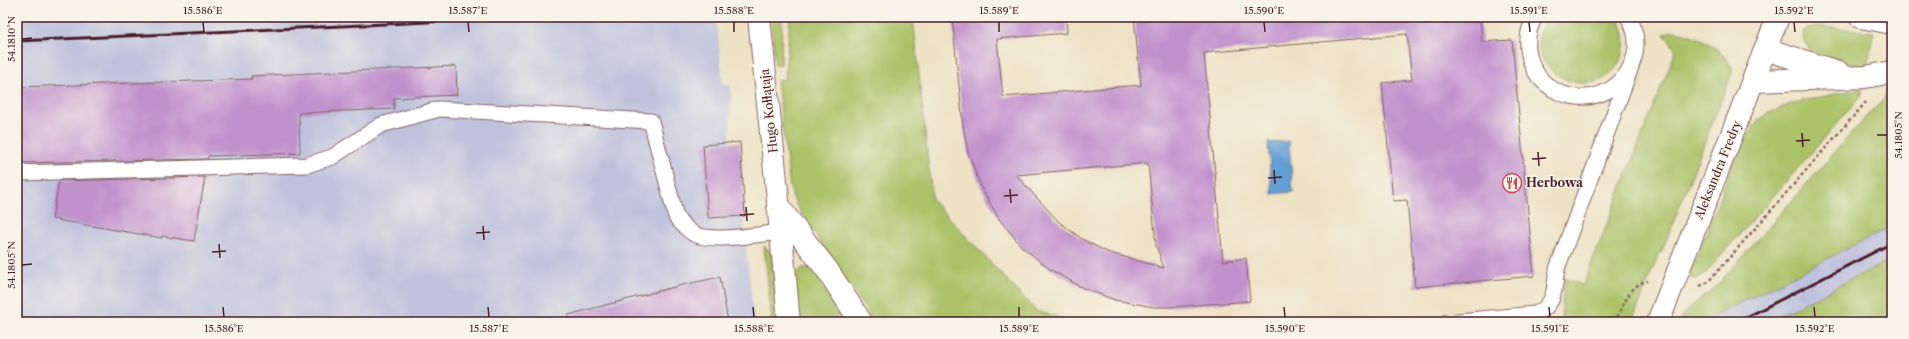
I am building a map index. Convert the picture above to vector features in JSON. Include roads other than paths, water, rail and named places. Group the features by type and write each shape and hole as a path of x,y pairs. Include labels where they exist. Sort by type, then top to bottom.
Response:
{"street":[{"name":"Hugo Kołłątaja","path":"759,17 789,322"},
{"name":"Aleksandra Fredry","path":"1658,322 1754,82 1778,17"},
{"path":"1765,49 1829,70 1865,77"},
{"path":"1754,82 1865,77 1892,72"},
{"path":"778,206 828,271 861,322"}],"lane":[{"path":"1535,17 1531,23 1527,41 1529,60 1538,76 1552,89 1568,97 1587,98 1605,93 1620,82 1631,67"},
{"path":"1447,322 1535,314 1545,310 1551,301 1557,269 1636,51 1636,36 1628,17"},
{"path":"17,173 308,164 332,157 381,126 439,109 651,121 676,217 684,227 695,235 711,238 781,232"}],"water":[{"path":"1289,141 1293,192 1272,194 1268,143"}],"railway":[{"path":"17,41 537,17"},
{"path":"1737,322 1892,243"}],"place":[{"name":"Herbowa","path":"1512,183"}]}
